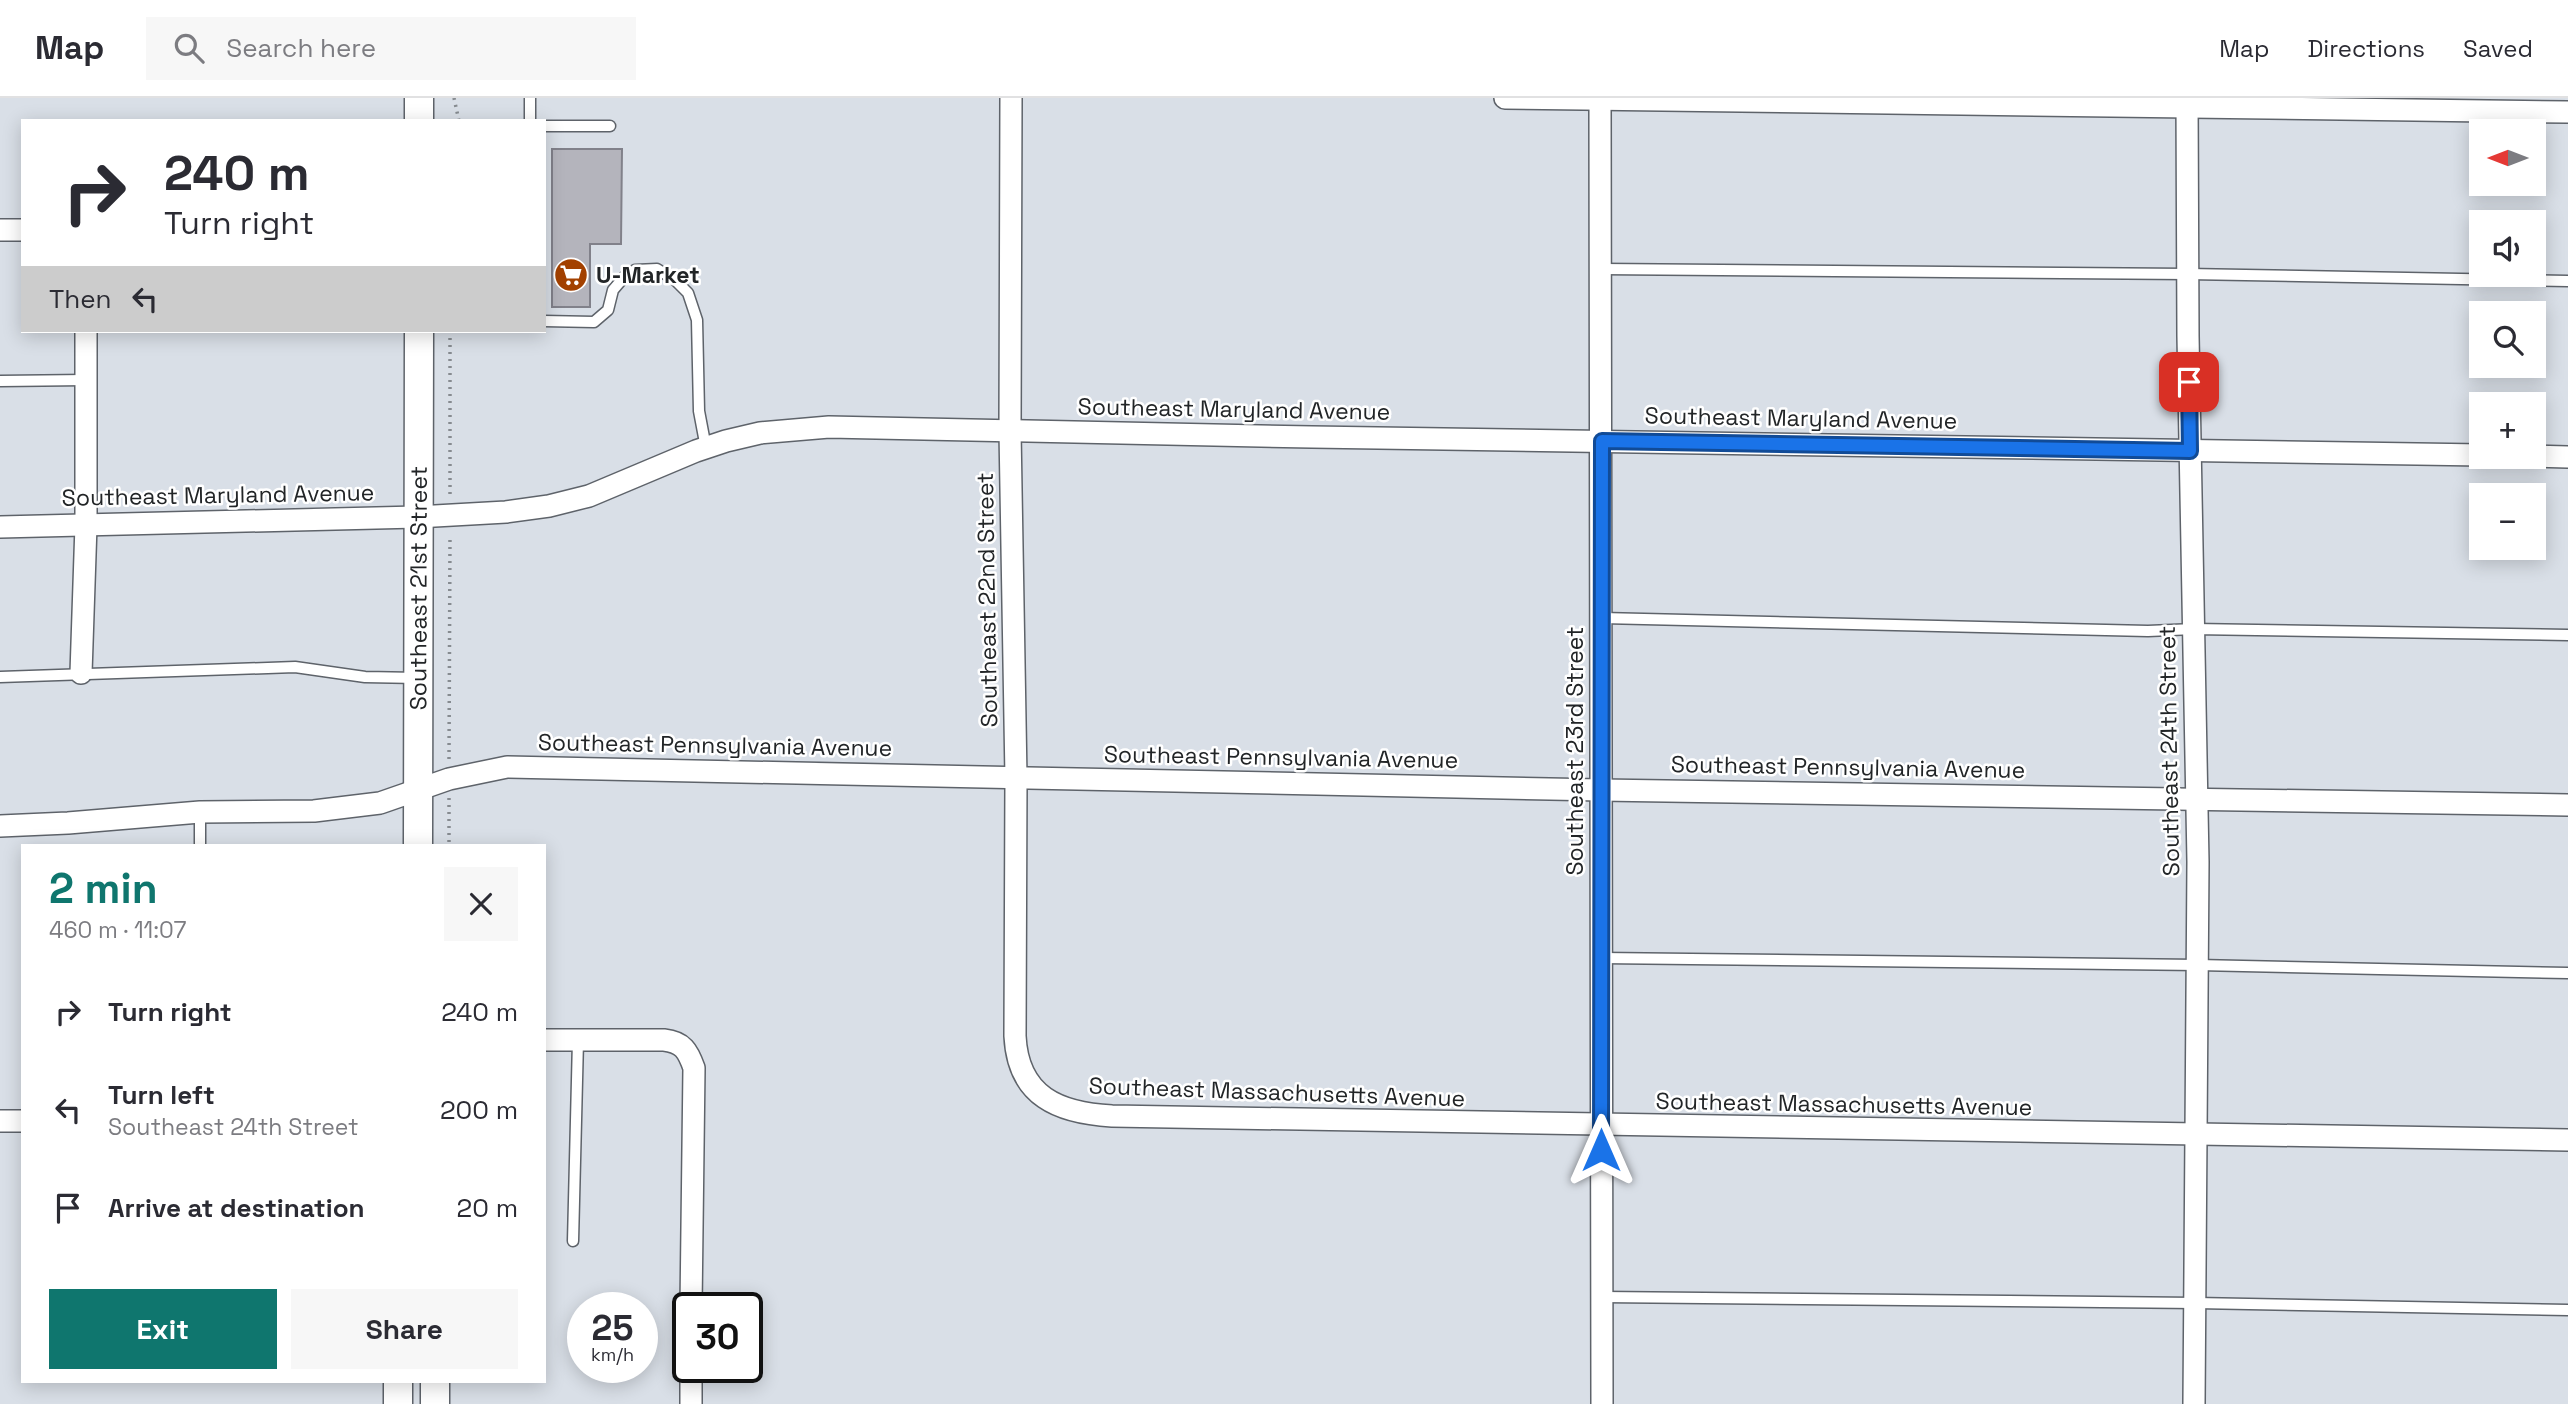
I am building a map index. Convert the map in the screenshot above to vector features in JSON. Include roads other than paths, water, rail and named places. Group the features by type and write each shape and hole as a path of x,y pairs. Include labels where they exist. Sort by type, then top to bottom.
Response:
{"main road":[{"path":"419,98 419,119"},
{"name":"Southeast 21st Street","path":"418,844 419,333"},
{"path":"398,1383 398,1404"},
{"path":"435,1383 435,1404"}],"street":[{"name":"Southeast 22nd Street","path":"1011,98 1010,432 1016,778 1015,1047 1027,1078 1040,1094"},
{"path":"1505,98 2187,102 2568,113"},
{"name":"Southeast 23rd Street","path":"1600,99 1602,1404"},
{"name":"Southeast 24th Street","path":"2187,102 2198,965 2194,1404"},
{"path":"0,230 21,230"},
{"path":"81,673 86,525 86,333"},
{"name":"Southeast Maryland Avenue","path":"0,527 417,517 450,513 506,512 549,506 590,496 706,448 760,433 803,428 2469,455"},
{"path":"2546,456 2568,457"},
{"name":"Southeast Pennsylvania Avenue","path":"0,826 200,812 314,811 380,803 449,779 507,767 1601,790 2568,805"},
{"path":"546,1040 664,1040 676,1041 688,1051 694,1068 691,1292"},
{"name":"Southeast Massachusetts Avenue","path":"1040,1094 1069,1111 1112,1116 2197,1136 2568,1140"},
{"path":"0,1121 21,1121"},
{"path":"691,1383 691,1404"}],"lane":[{"path":"530,98 530,119"},
{"path":"546,125 610,126"},
{"path":"546,321 594,322 608,310 613,290 625,276 635,270 657,269 675,280 688,293 697,320 699,411 706,448"},
{"path":"1601,269 2188,274 2568,281"},
{"path":"0,382 86,380"},
{"path":"1602,618 2148,631 2194,629 2568,635"},
{"path":"0,677 295,667 365,677 418,678"},
{"path":"200,812 200,844"},
{"path":"1601,958 2198,965 2568,973"},
{"path":"573,1241 578,1040"},
{"path":"1602,1297 2568,1310"}],"place":[{"name":"U-Market","path":"571,275"}]}
